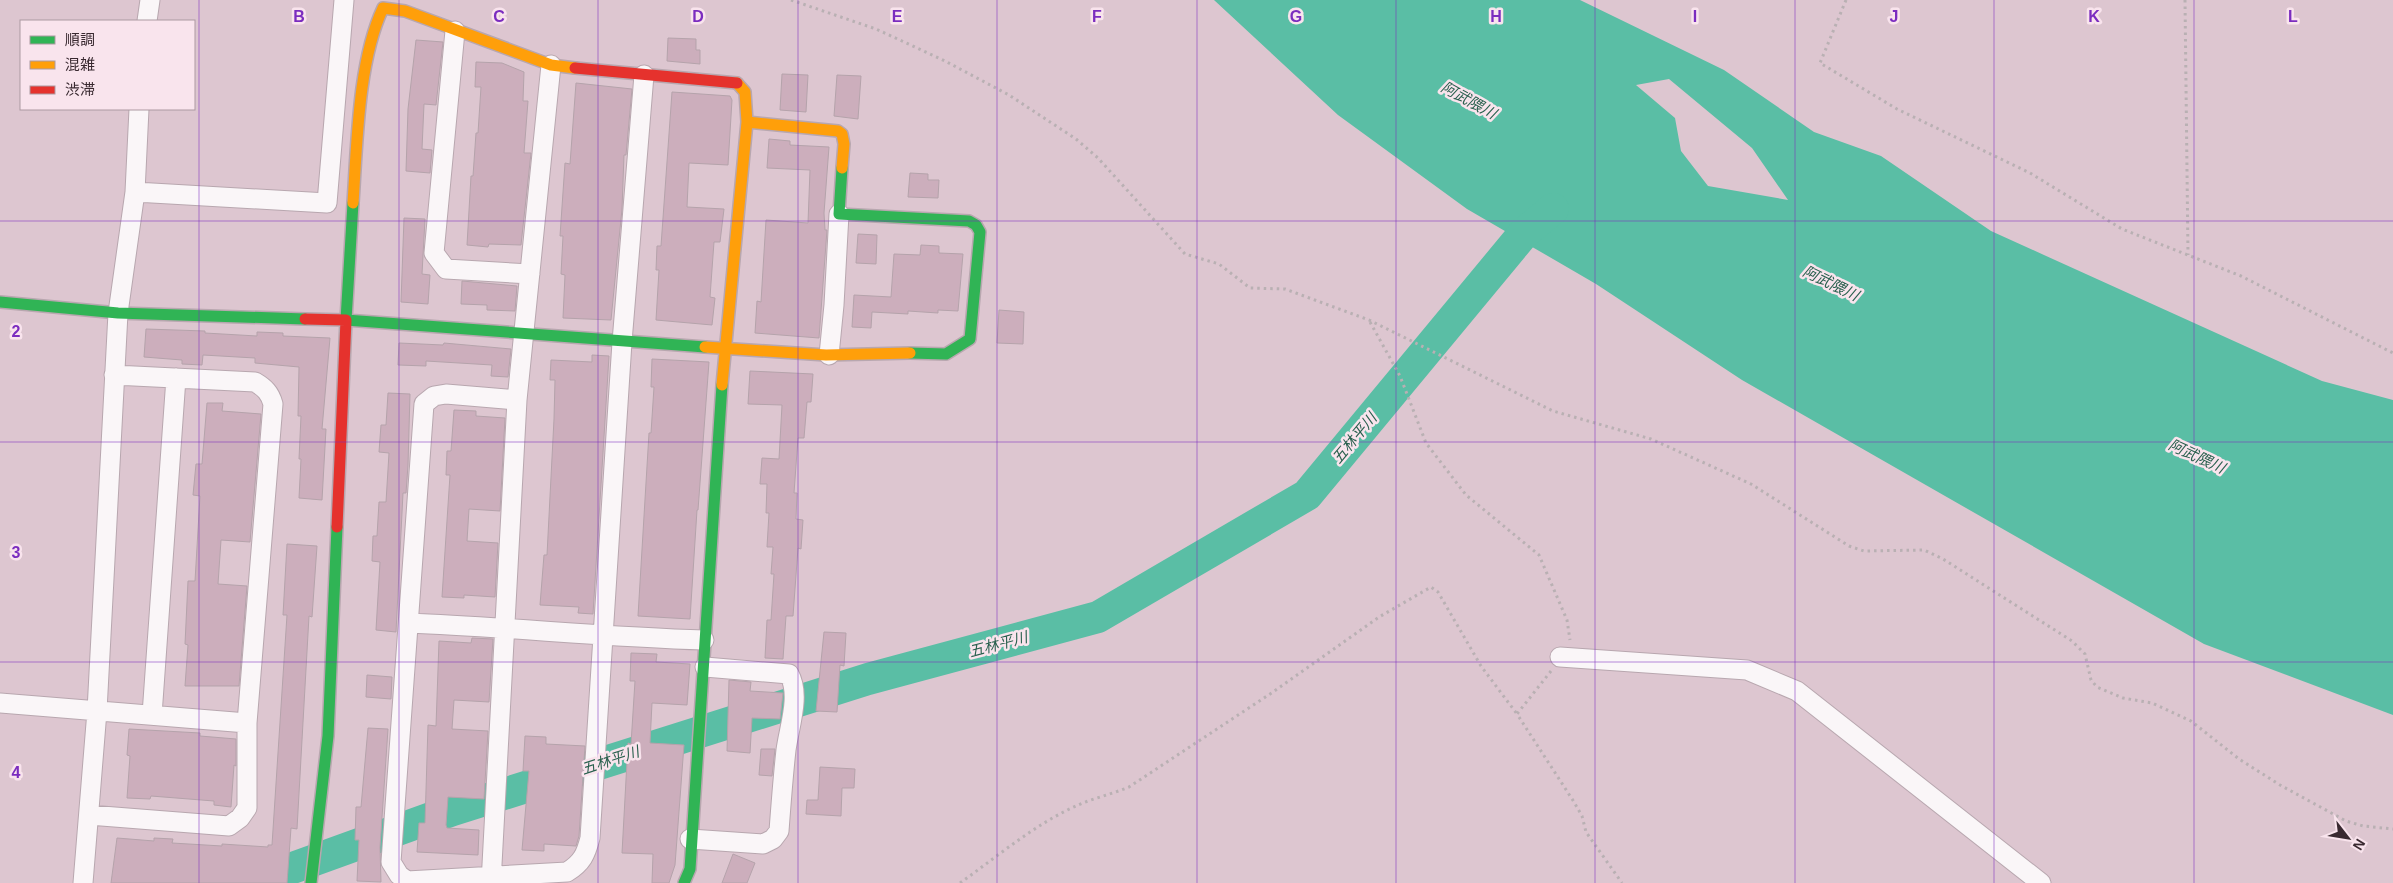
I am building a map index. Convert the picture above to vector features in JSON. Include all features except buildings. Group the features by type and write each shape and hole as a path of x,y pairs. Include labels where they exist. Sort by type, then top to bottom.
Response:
{"street":[{"path":"148,20 150,0"},
{"path":"134,192 327,203 344,0"},
{"path":"311,883 328,736 346,320 357,137 372,32 376,17 383,8 395,8 455,32 551,65 741,83 746,90 747,122 725,349 704,640 705,667 690,839 690,869 684,883"},
{"path":"455,32 434,253 446,269 530,274"},
{"path":"492,880 504,627 509,583 517,400 551,65"},
{"path":"517,400 446,394 434,396 424,404 391,862 399,875 408,881 492,880 568,872 577,866 587,852 590,838 604,637 622,342 644,75"},
{"path":"83,883 97,711 118,312 134,192 139,110"},
{"path":"747,122 838,131 842,134 844,144 829,355"},
{"path":"0,302 118,312 346,320 524,335 829,355 893,352 946,354 968,342 980,232 976,225 969,221 838,214"},
{"path":"89,815 229,826 236,822 247,808 247,723 273,404 271,396 264,387 256,382 114,374"},
{"path":"152,715 176,378"},
{"path":"409,623 504,627 604,637 704,640"},
{"path":"1560,657 1747,670 1777,681 1797,692 2042,883"},
{"path":"690,839 763,844 776,835 779,830 786,748 793,708 793,681 789,674 705,667"},
{"path":"0,703 247,723"}],"path":[{"path":"791,0 876,29 945,61 1009,95 1076,139 1098,158 1185,254 1219,264 1250,288 1285,289 1369,320 1553,410 1651,439 1751,484 1849,546 1864,550 1924,550 1943,559 2072,641 2085,654 2091,680 2097,687 2122,698 2152,703 2191,721 2239,758 2280,785 2346,821 2363,826 2393,829"},
{"path":"1846,0 1820,63 1896,109 2030,172 2122,230 2241,276 2393,353"},
{"path":"2184,0 2188,255"},
{"path":"1369,320 1400,376 1426,443 1466,495 1539,555 1567,620 1571,638 1560,657 1517,714"},
{"path":"960,883 1058,814 1080,804 1107,797 1129,787 1273,692 1379,617 1431,588 1438,592 1481,666 1517,714 1574,802 1582,816 1586,832 1622,883"}],"water":[{"name":"阿武隈川","path":"1214,0 1580,0 1724,70 1814,132 1881,156 1991,231 2322,381 2393,400 2393,715 2204,644 1742,380 1596,284 1467,209 1338,115","holes":["1669,79 1752,148 1788,200 1708,186 1681,151 1675,118 1636,85"]}],"waterway":[{"name":"五林平川","path":"251,883 453,810 868,679 1098,617 1307,495 1524,233 1553,209"}],"traffic: fast":[{"path":"842,168 839,214 969,221 976,225 980,232 970,339 946,354 910,353"},
{"path":"353,203 346,320 705,347"},
{"path":"0,302 118,313 305,319"},
{"path":"684,883 690,869 722,385"},
{"path":"311,883 328,736 337,527"}],"traffic: slow":[{"path":"353,203 360,103 368,53 383,8 405,11 551,65 575,68"},
{"path":"722,385 747,122 745,92 737,83"},
{"path":"747,122 838,131 842,134 844,144 842,168"},
{"path":"705,347 826,355 910,353"}],"traffic: jam":[{"path":"575,68 737,83"},
{"path":"305,319 346,320 337,527"}]}
